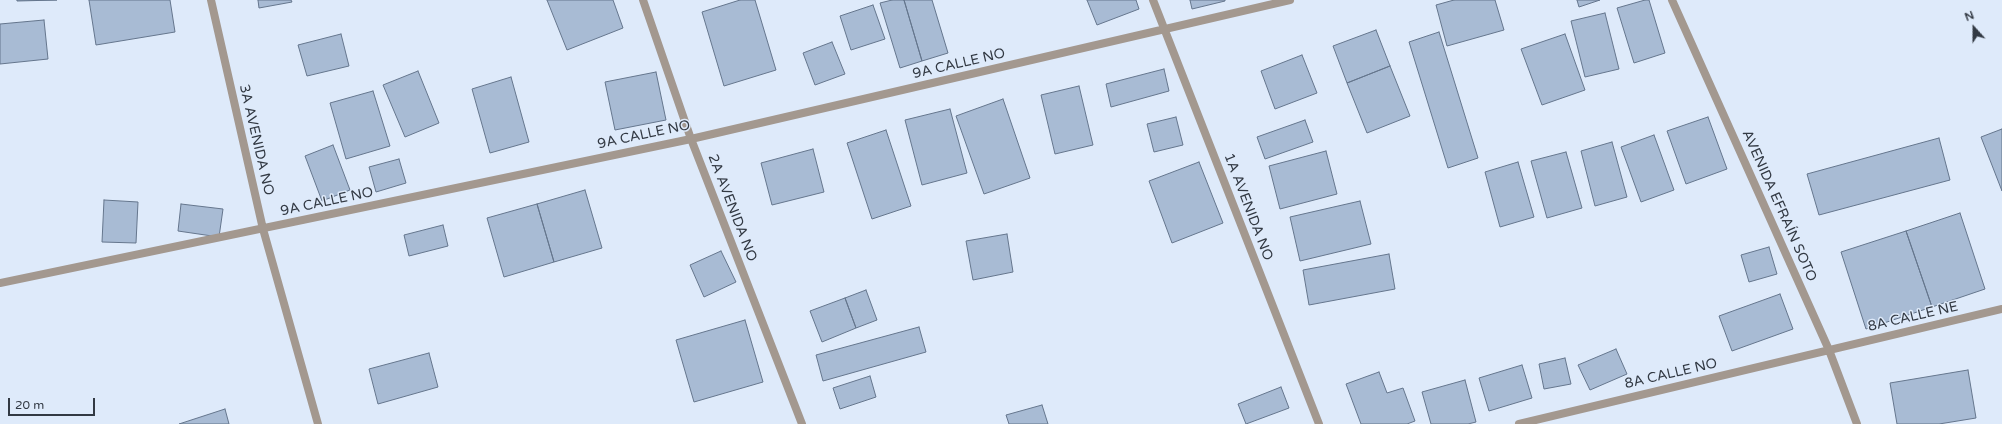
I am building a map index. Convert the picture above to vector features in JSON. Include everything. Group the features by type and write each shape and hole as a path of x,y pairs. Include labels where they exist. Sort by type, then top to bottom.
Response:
{"street":[{"name":"3A AVENIDA NO","path":"211,0 263,229 318,424"},
{"name":"2A AVENIDA NO","path":"643,0 690,139 802,424"},
{"name":"1A AVENIDA NO","path":"1152,0 1319,424"},
{"name":"9A CALLE NO","path":"0,283 690,139 1290,0"},
{"name":"AVENIDA EFRAÍN SOTO","path":"1672,0 1829,350 1857,424"},
{"name":"8A CALLE NE","path":"1829,350 2002,309"},
{"name":"8A CALLE NO","path":"1519,424 1829,350"}],"building":[{"path":"17,0 57,0 17,1"},
{"path":"89,0 170,0 175,32 96,45"},
{"path":"258,0 291,0 292,2 259,8"},
{"path":"547,0 613,0 623,28 567,50"},
{"path":"740,0 755,0 776,70 724,86 702,12"},
{"path":"892,0 904,0 922,61 900,68 880,3"},
{"path":"904,0 932,0 948,53 922,61"},
{"path":"1087,0 1136,0 1139,9 1097,25"},
{"path":"1190,0 1225,0 1225,1 1192,9"},
{"path":"1454,0 1495,0 1504,30 1447,46 1436,5"},
{"path":"1577,0 1600,0 1579,7"},
{"path":"1649,0 1665,53 1634,63 1617,8"},
{"path":"873,5 885,39 851,50 840,16"},
{"path":"1605,13 1619,69 1585,77 1571,21"},
{"path":"44,20 48,59 0,64 0,24"},
{"path":"1376,30 1390,66 1347,83 1333,46"},
{"path":"1439,32 1478,158 1448,168 1409,42"},
{"path":"341,34 349,66 307,76 298,45"},
{"path":"1565,34 1585,90 1542,105 1521,49"},
{"path":"832,42 845,74 815,85 803,53"},
{"path":"1302,55 1317,93 1275,109 1261,71"},
{"path":"1390,66 1410,116 1367,133 1347,83"},
{"path":"1164,69 1169,91 1111,107 1106,84"},
{"path":"418,71 439,123 405,137 383,85"},
{"path":"656,72 666,120 615,130 605,82"},
{"path":"511,77 529,142 490,153 472,89"},
{"path":"1079,86 1093,145 1055,154 1041,95"},
{"path":"373,91 390,146 346,159 330,103"},
{"path":"1003,99 1030,178 984,194 956,116"},
{"path":"950,109 967,173 922,185 905,120"},
{"path":"1176,117 1183,145 1154,152 1147,124"},
{"path":"1708,117 1727,169 1686,184 1667,131"},
{"path":"1305,120 1313,142 1265,159 1257,137"},
{"path":"2002,129 2002,191 1981,137"},
{"path":"886,130 911,206 872,219 847,143"},
{"path":"1654,135 1674,190 1641,202 1621,147"},
{"path":"1939,138 1950,180 1819,215 1807,174"},
{"path":"1612,142 1627,197 1595,206 1581,151"},
{"path":"333,145 350,190 322,201 305,156"},
{"path":"813,149 824,192 772,205 761,163"},
{"path":"1326,151 1337,194 1280,209 1269,166"},
{"path":"1566,152 1582,208 1547,218 1531,161"},
{"path":"399,159 406,183 376,192 369,167"},
{"path":"1199,162 1223,223 1172,243 1149,181"},
{"path":"1518,162 1534,217 1500,227 1485,172"},
{"path":"585,190 602,248 554,262 537,204"},
{"path":"104,200 138,202 136,243 102,242"},
{"path":"1360,201 1371,244 1300,261 1290,217"},
{"path":"181,204 223,209 219,237 178,231"},
{"path":"537,204 554,262 504,277 487,218"},
{"path":"1960,213 1985,289 1932,307 1906,231"},
{"path":"443,225 448,246 409,256 404,235"},
{"path":"1906,231 1932,307 1866,329 1841,252"},
{"path":"1007,234 1013,272 973,280 966,241"},
{"path":"1769,247 1777,274 1749,282 1741,255"},
{"path":"721,251 736,282 704,297 690,265"},
{"path":"1389,254 1395,289 1309,305 1303,270"},
{"path":"866,290 877,320 856,328 845,298"},
{"path":"1780,294 1793,329 1732,351 1719,316"},
{"path":"845,298 856,328 822,342 810,311"},
{"path":"745,320 763,382 694,402 676,340"},
{"path":"919,327 926,352 823,381 816,355"},
{"path":"1616,349 1627,374 1590,390 1578,365"},
{"path":"429,353 438,387 378,404 369,369"},
{"path":"1565,358 1571,384 1544,389 1539,364"},
{"path":"1522,365 1532,398 1489,411 1479,378"},
{"path":"1968,370 1976,418 1939,424 1897,424 1890,383"},
{"path":"1379,372 1387,393 1403,388 1415,421 1407,424 1361,424 1346,384"},
{"path":"870,376 876,397 840,409 833,388"},
{"path":"1465,380 1476,422 1468,424 1431,424 1422,392"},
{"path":"1281,387 1289,408 1246,424 1238,404"},
{"path":"1042,405 1048,424 1009,424 1006,415"},
{"path":"225,409 229,424 179,424"}]}
